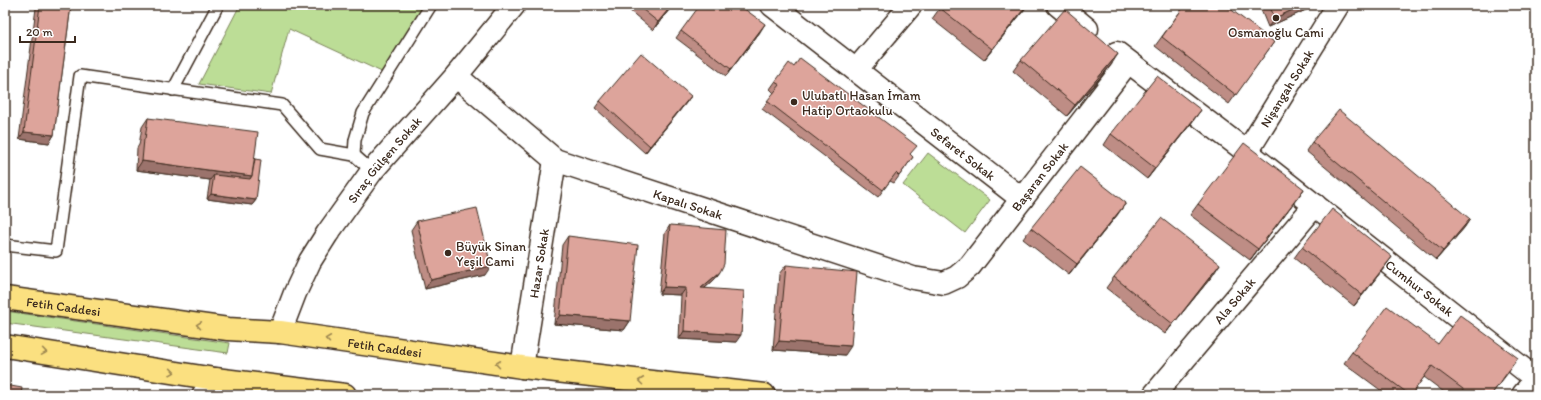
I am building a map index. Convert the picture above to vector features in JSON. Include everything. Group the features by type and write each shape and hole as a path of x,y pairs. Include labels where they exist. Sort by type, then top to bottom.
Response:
{"main road":[{"name":"Fetih Caddesi","path":"5,298 228,329 280,332 522,367 764,395"},
{"path":"5,346 209,387 345,395"}],"street":[{"name":"Sıraç Gülşen Sokak","path":"280,332 295,293 310,261 327,234 372,171 456,76 514,5"},
{"name":"Sefaret Sokak","path":"772,5 1022,199"},
{"path":"856,70 911,5"},
{"name":"Cumhur Sokak","path":"1058,5 1128,62 1247,152 1536,379"},
{"name":"Nişangah Sokak","path":"1247,152 1338,5"},
{"name":"Başaran Sokak","path":"944,283 957,277 970,266 1128,62"},
{"name":"Kapalı Sokak","path":"456,76 555,160 913,278 944,283"},
{"name":"Hazar Sokak","path":"522,367 555,160"},
{"name":"Ala Sokak","path":"1154,395 1315,206"},
{"path":"1524,395 1536,379"}],"lane":[{"path":"173,90 218,5"},
{"path":"354,155 355,140 363,113 431,5"},
{"path":"5,245 56,251 80,76 282,105 320,149 354,155 372,171"}],"green space":[{"path":"240,5 426,5 386,74 289,29 271,94 199,84"},
{"path":"928,153 990,200 965,233 903,185"},
{"path":"5,311 230,343 228,353 5,323"}],"building":[{"path":"40,5 71,5 54,135 24,132"},
{"path":"637,5 672,5 658,22"},
{"path":"700,5 739,5 765,24 731,69 681,31"},
{"path":"942,5 1027,5 992,49 940,8"},
{"path":"1185,5 1225,5 1274,42 1236,95 1162,37"},
{"path":"1269,5 1303,5 1275,18"},
{"path":"1065,9 1118,54 1075,105 1021,60"},
{"path":"641,53 691,96 650,146 600,101"},
{"path":"800,58 917,146 910,154 913,157 899,176 896,173 883,190 767,101 780,85 775,82 789,63 794,67"},
{"path":"1157,76 1201,110 1155,168 1111,134"},
{"path":"1339,110 1470,219 1443,251 1312,142"},
{"path":"148,118 258,132 252,176 142,161"},
{"path":"1244,143 1304,189 1258,249 1198,204"},
{"path":"255,159 261,160 256,200 211,194 214,175 250,179 252,176"},
{"path":"1080,167 1126,203 1077,264 1031,228"},
{"name":"Büyük Sinan Yeşil Cami","path":"477,208 491,266 431,280 417,221"},
{"path":"1332,209 1392,257 1362,295 1302,247"},
{"path":"1161,218 1220,264 1173,324 1114,277"},
{"path":"670,225 726,230 724,264 720,272 701,288 744,291 741,335 684,331 686,288 664,287"},
{"path":"568,236 638,245 630,321 560,315"},
{"path":"786,265 857,272 851,346 779,341"},
{"path":"1387,306 1438,344 1460,315 1518,358 1491,395 1471,395 1432,366 1410,395 1352,352"},
{"path":"5,385 22,388 21,395 5,395"},
{"path":"62,392 85,395 61,395"},
{"path":"210,393 230,395 210,395"}],"place":[{"name":"Osmanoğlu Cami","path":"1276,18"},
{"name":"Ulubatlı Hasan İmam Hatip Ortaokulu","path":"794,102"},
{"name":"Büyük Sinan Yeşil Cami","path":"448,253"}]}
